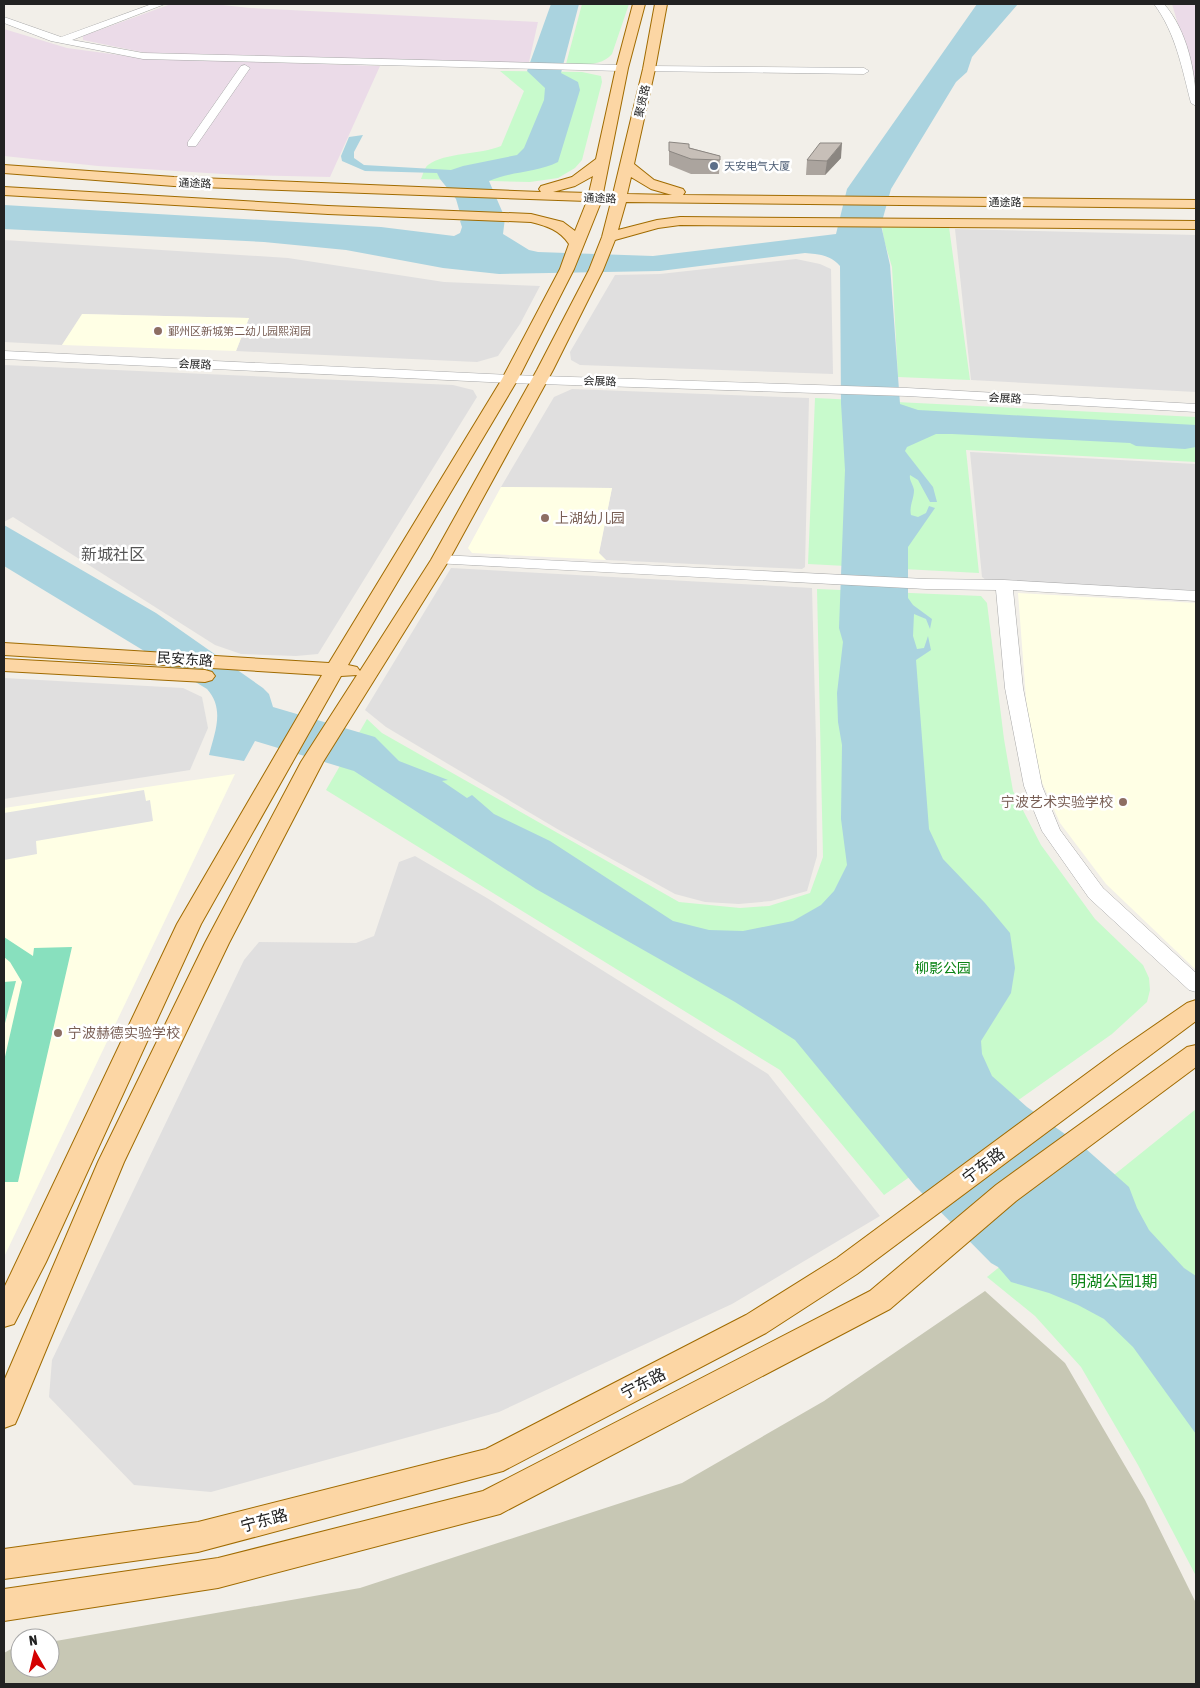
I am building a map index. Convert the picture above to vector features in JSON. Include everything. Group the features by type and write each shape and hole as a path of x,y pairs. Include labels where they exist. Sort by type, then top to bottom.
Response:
{"main road":[{"name":"聚贤路","path":"4,1315 32,1262 189,924 332,676 512,374 567,269 594,198 622,68 640,4"},
{"name":"聚贤路","path":"4,1415 111,1162 217,943 336,720 440,560 542,374 596,270 609,236 617,205 649,69 661,4"},
{"path":"503,193 554,188 584,177 602,161"},
{"path":"4,162 107,172 439,190"},
{"path":"627,164 640,178 653,185 684,193 837,208"},
{"name":"通途路","path":"4,169 116,179 439,190 594,198 617,205"},
{"name":"通途路","path":"4,184 221,198 445,208 590,212 617,205 892,208 1196,204"},
{"path":"4,191 328,210 531,218 552,223 567,230 576,248"},
{"path":"609,236 657,224 680,221 837,208 892,208 1196,194"},
{"path":"892,208 1196,225"},
{"name":"通途路","path":"892,208 1196,219"},
{"name":"民安东路","path":"4,649 236,662 363,680"},
{"name":"民安东路","path":"4,665 258,678 332,676"},
{"name":"宁东路","path":"4,1564 198,1537 492,1461 756,1324 847,1266 1125,1059 1196,1009"},
{"path":"4,1605 218,1573 489,1504 880,1300 1006,1194 1149,1086 1196,1054"}],"street":[{"path":"63,40 160,4"},
{"path":"1159,4 1164,8 1176,33 1196,103"},
{"path":"4,20 21,28 90,48 143,56 622,68"},
{"path":"188,150 244,68"},
{"path":"649,69 864,71"},
{"name":"会展路","path":"4,346 512,374"},
{"name":"会展路","path":"4,355 1196,400"},
{"name":"会展路","path":"908,389 1196,408"},
{"path":"440,560 926,584 1004,585 1196,596"},
{"path":"1004,585 1014,688 1033,786 1051,831 1096,893 1196,985"}],"shaded area":[{"path":"171,4 213,4 250,8 538,22 529,62 524,64 146,53 83,40 83,36"},
{"path":"1172,4 1196,4 1196,85"},
{"path":"4,29 67,48 141,58 380,66 330,177 238,175 98,166 4,156"},
{"path":"955,229 1196,235 1196,392 971,380"},
{"path":"4,240 288,258 444,282 540,286 520,324 498,356 477,362 236,351 249,318 83,314 62,345 4,342"},
{"path":"796,259 820,264 831,269 833,374 580,365 571,360 570,352 615,275 660,274"},
{"name":"鄞州区新城第二幼儿园熙润园","path":"82,314 249,318 236,351 62,345"},
{"path":"4,365 453,385 473,390 477,397 318,654 296,656 241,654 215,645 13,517 4,522"},
{"path":"572,389 809,398 805,567 802,569 606,560 599,553 612,488 501,487 554,397"},
{"path":"970,452 1196,464 1196,592 986,580 982,577"},
{"name":"上湖幼儿园","path":"501,487 612,488 599,553 606,560 472,553 468,548"},
{"path":"451,568 812,588 817,856 807,891 771,901 739,904 705,902 675,894 559,830 386,727 365,710"},
{"name":"宁波艺术实验学校","path":"1018,593 1196,603 1196,970 1106,884 1060,823 1041,780 1029,738"},
{"path":"4,678 183,688 202,697 208,728 190,770 4,799"},
{"name":"宁波赫德实验学校","path":"235,774 4,1257 4,808"},
{"path":"144,790 146,801 150,800 153,821 36,841 37,854 4,860 4,813"},
{"path":"415,856 487,898 768,1074 880,1216 732,1304 499,1412 211,1492 134,1485 49,1397 52,1360 244,960 259,942 356,943 374,936 399,862"},
{"path":"985,1291 1065,1363 1145,1500 1196,1603 1196,1684 4,1684 4,1653 10,1650 10,1678 60,1678 60,1640 360,1588 682,1483 824,1401"}],"green space":[{"path":"582,4 629,4 612,54 608,58 597,63 566,64"},
{"path":"500,71 582,72 601,76 602,82 582,160 575,168 558,178 530,182 421,179 427,166 435,161 501,146 524,91"},
{"path":"882,227 949,227 970,380 898,377 892,267"},
{"path":"815,398 1196,417 1196,462 966,450 979,573 808,564"},
{"name":"柳影公园","path":"817,589 981,596 987,603 1004,739 1013,791 1041,845 1095,919 1143,965 1149,978 1150,990 1147,1002 1112,1034 884,1195 780,1070 326,790 367,719 382,733 679,902 740,908 769,906 810,893 823,857"},
{"path":"4,937 33,956 34,948 72,947 18,1182 4,1182 4,1061 22,982 10,962 4,957"},
{"path":"16,981 4,1027 4,982"},
{"name":"明湖公园1期","path":"1196,1109 1196,1576 1138,1465 1081,1367 1035,1316 987,1277"}],"water":[{"path":"551,4 579,4 561,73 578,82 580,90 558,162 550,166 506,175 489,181 505,218 503,234 529,250 538,252 653,256 836,234 847,189 977,4 1018,4 972,57 967,72 956,82 891,189 881,225 890,265 900,404 918,410 1196,425 1196,447 1185,449 1136,446 1130,443 936,434 907,447 905,451 933,487 937,502 930,502 918,480 910,475 914,490 911,515 918,517 926,513 929,506 935,508 908,547 908,598 913,605 932,619 930,629 926,619 914,614 913,636 917,649 924,648 928,636 931,650 916,660 929,829 943,859 985,903 1010,933 1015,968 1011,993 981,1041 982,1054 992,1076 1027,1107 1086,1149 1129,1187 1137,1208 1149,1230 1184,1268 1196,1276 1196,1434 1133,1347 1104,1319 1078,1305 1049,1293 1011,1282 998,1267 991,1263 916,1187 795,1040 735,1002 536,889 354,771 255,741 244,761 209,755 216,729 217,713 216,705 207,689 4,566 4,525 156,613 263,688 269,694 273,707 375,737 399,761 448,780 442,781 467,798 472,795 494,814 550,841 673,921 709,930 743,931 793,921 821,905 834,891 847,865 841,819 842,745 838,722 837,693 843,642 839,628 845,470 841,403 840,266 833,259 805,253 660,271 499,274 443,268 346,250 264,242 4,229 4,205 381,227 454,236 460,233 462,227 460,221 462,220 456,199 437,173 365,171 342,161 341,156 349,137 363,135 354,152 354,158 364,165 451,170 517,155 524,148 544,100 545,88 527,71"}],"building":[{"path":"669,142 689,144 689,148 720,156 720,160 691,159 669,151"},
{"path":"820,143 842,143 827,161 807,160"}],"place":[{"name":"天安电气大厦","path":"714,166"},
{"name":"鄞州区新城第二幼儿园熙润园","path":"158,331"},
{"name":"上湖幼儿园","path":"545,518"},
{"name":"宁波艺术实验学校","path":"1123,802"},
{"name":"宁波赫德实验学校","path":"58,1033"}],"district":[{"name":"新城社区","path":"113,554"}]}
